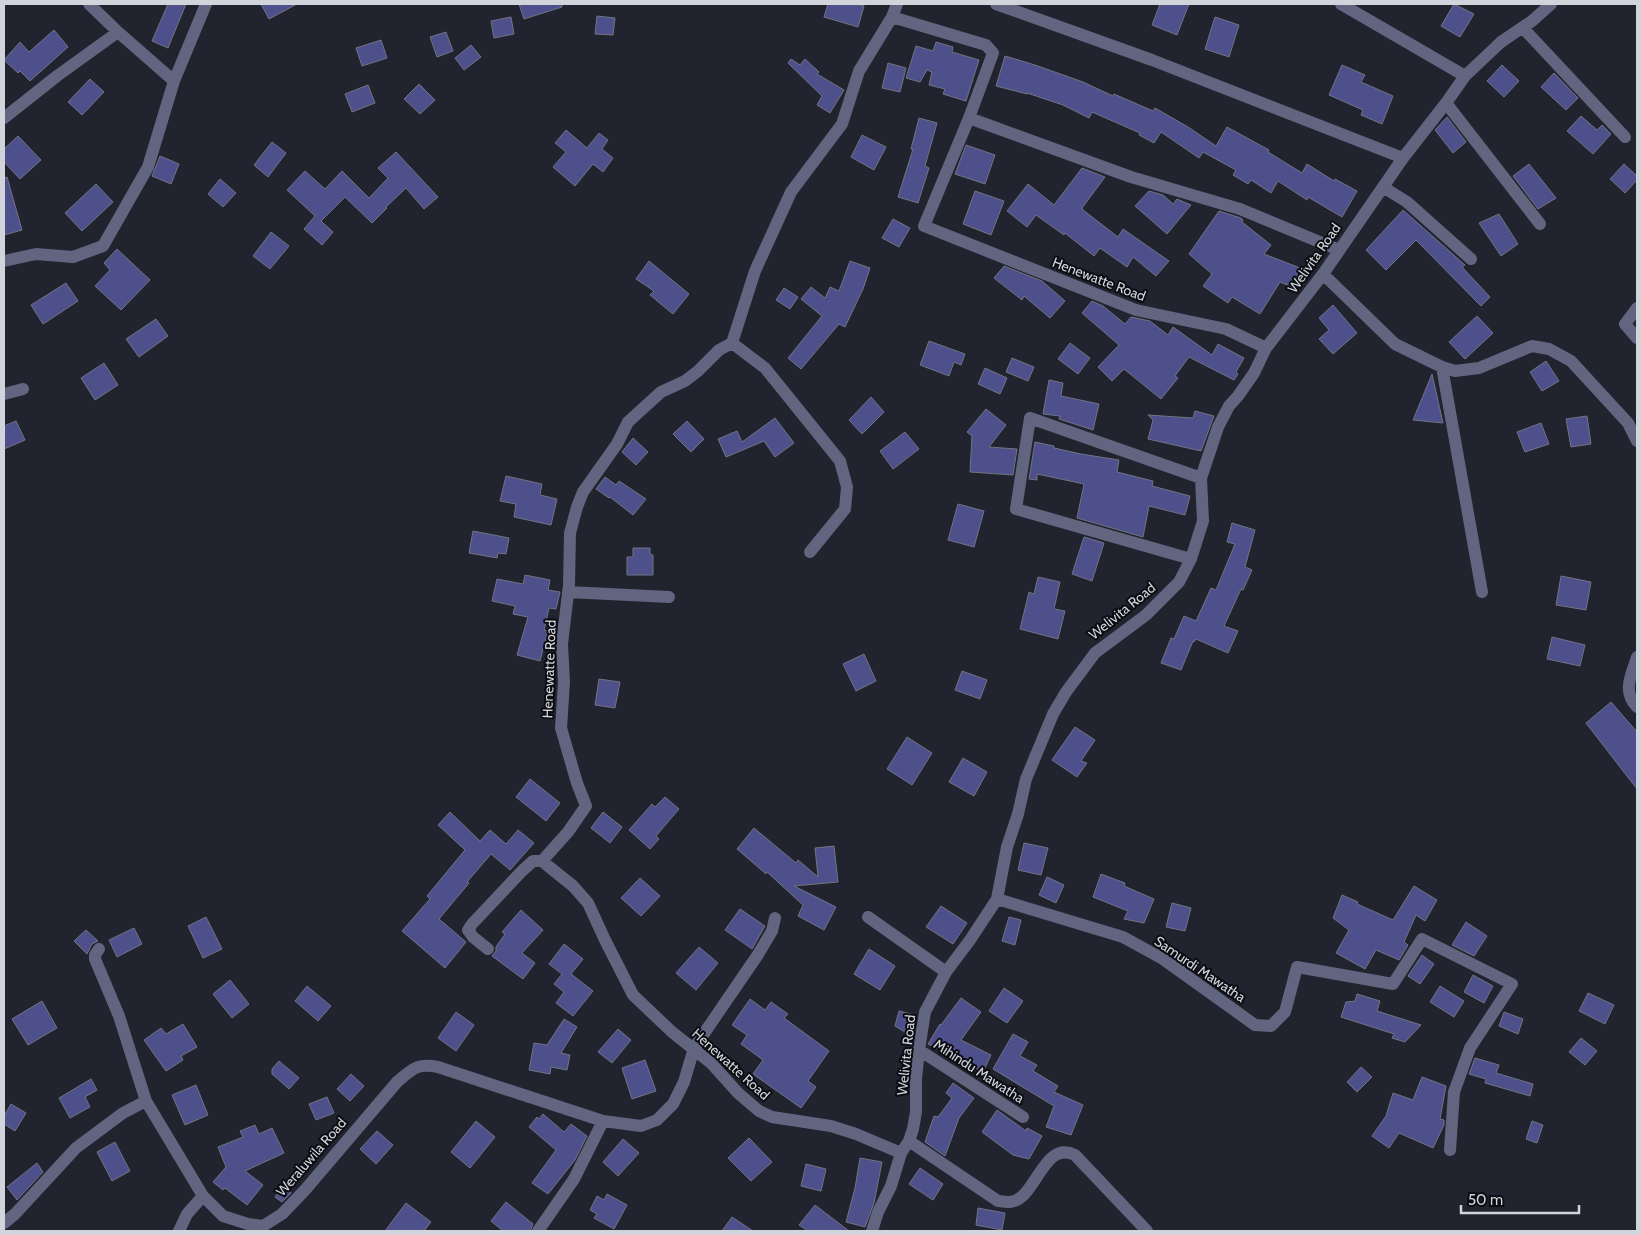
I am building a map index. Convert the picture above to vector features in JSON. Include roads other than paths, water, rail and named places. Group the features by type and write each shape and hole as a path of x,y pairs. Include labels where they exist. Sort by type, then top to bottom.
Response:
{"street":[{"path":"89,4 118,32 174,80"},
{"path":"4,260 36,254 73,257 103,246 148,167 174,80 206,4"},
{"path":"810,552 845,509 847,487 840,460 765,368 732,343 755,271 791,192 842,124 859,72 897,4"},
{"path":"996,4 1152,60 1403,158"},
{"path":"1341,4 1465,76"},
{"name":"Welivita Road","path":"872,1231 878,1212 891,1186 901,1153 909,1141 915,1120 916,1079 925,1012 946,972 997,899 1008,846 1026,779 1053,714 1094,653 1146,615 1179,582 1191,559 1204,521 1201,478 1218,427 1229,406 1254,372 1266,348 1323,274 1403,158 1465,76 1501,42 1523,28 1552,4"},
{"path":"892,16 986,45 993,53 969,118 1131,177 1240,209 1339,250"},
{"path":"1523,28 1625,137"},
{"path":"4,118 57,76 118,32"},
{"path":"1446,103 1540,224"},
{"name":"Henewatte Road","path":"969,118 924,226 1136,310 1226,329 1266,348"},
{"path":"1383,187 1407,202 1470,259"},
{"path":"1323,274 1395,344 1442,367 1455,371 1479,368 1532,346 1549,349 1571,361 1628,423 1637,441"},
{"path":"1637,308 1625,324 1637,338"},
{"name":"Henewatte Road","path":"732,343 719,350 685,381 661,392 628,422 616,444 583,492 577,507 570,533 568,592 562,644 564,682 561,728 577,783 586,806 568,832 542,861 573,886 588,903 633,995 672,1032 711,1063 738,1093 758,1111 772,1117 831,1126 856,1134 901,1153"},
{"path":"1442,367 1482,592"},
{"path":"4,394 23,389"},
{"path":"1191,559 1016,509 1030,418 1201,478"},
{"path":"568,592 669,597"},
{"path":"1637,658 1628,687 1632,701 1637,707"},
{"path":"488,949 473,937 468,930 522,871 533,861 542,861"},
{"name":"Samurdi Mawatha","path":"997,899 1124,938 1163,959 1255,1025 1272,1026 1285,1012 1297,967 1392,984 1422,939 1512,984 1470,1048 1454,1092 1450,1150"},
{"path":"868,917 946,972"},
{"path":"538,1231 574,1179 604,1121 641,1126 657,1120 673,1104 684,1082 694,1048 757,956 772,931 775,918"},
{"name":"Weraluwila Road","path":"99,949 95,959 119,1016 146,1101 203,1196 224,1216 266,1229 305,1190 397,1082 415,1068 425,1064 438,1066 604,1121"},
{"name":"Mihindu Mawatha","path":"919,1050 1023,1117"},
{"path":"4,1223 15,1214 76,1148 123,1113 146,1101"},
{"path":"909,1141 998,1201 1010,1202 1022,1197 1047,1163 1058,1152 1067,1151 1075,1155 1147,1231"},
{"path":"179,1231 187,1214 203,1196"}]}
